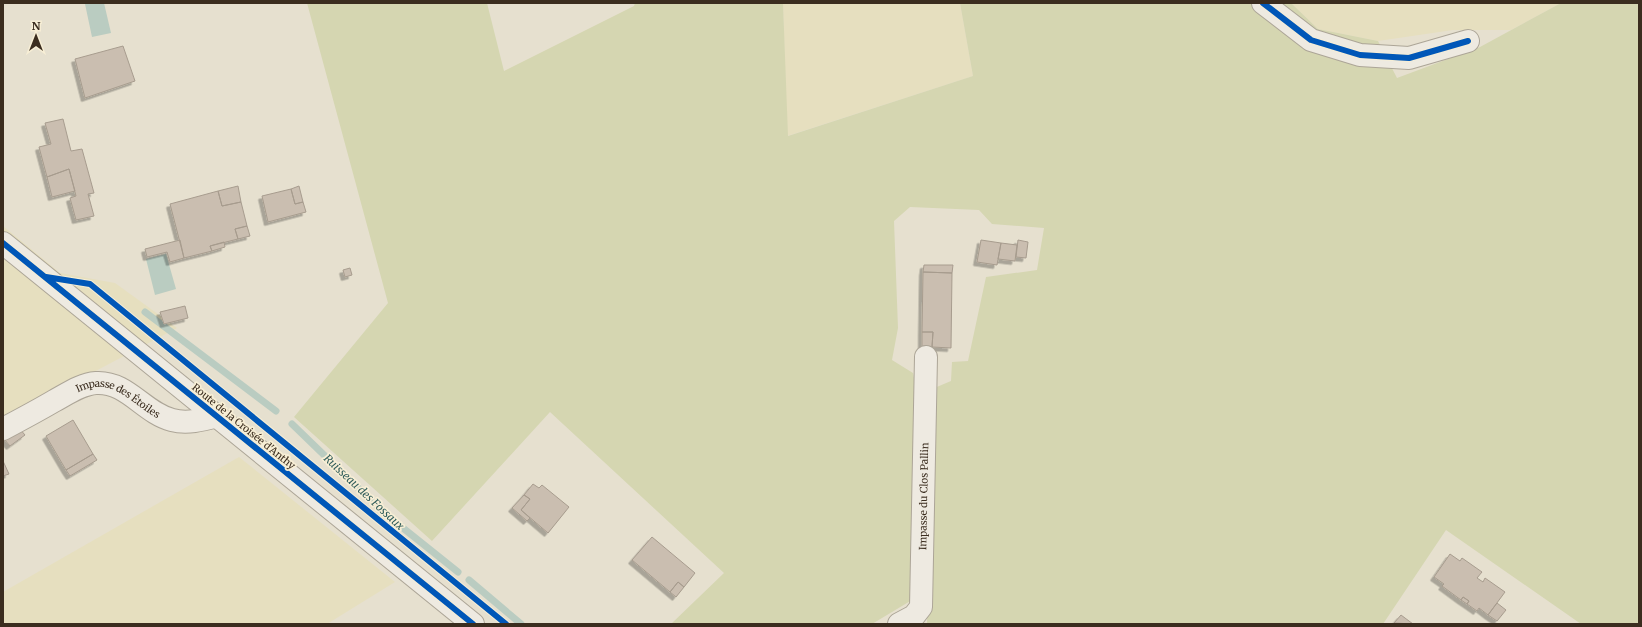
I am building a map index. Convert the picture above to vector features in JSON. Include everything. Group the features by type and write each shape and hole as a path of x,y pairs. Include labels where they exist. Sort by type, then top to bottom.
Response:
{"street":[{"path":"1263,3 1311,40 1360,55 1410,58 1468,40"},
{"name":"Route de la Croisée d'Anthy","path":"3,243 472,624"},
{"name":"Impasse du Clos Pallin","path":"899,624 914,616 921,607 926,357"},
{"name":"Impasse des Étoiles","path":"3,429 81,387 96,383 104,383 119,388 162,417 172,420 191,422 217,416"}],"shaded area":[{"path":"104,3 111,33 92,37 85,4"},
{"path":"783,3 960,3 973,76 787,136"},
{"path":"1291,3 1561,3 1511,30 1453,30 1378,41 1318,29"},
{"path":"3,226 60,273 115,283 162,317 164,324 170,323 177,328 3,420"},
{"path":"166,254 176,289 155,295 146,259"},
{"path":"239,457 395,582 327,624 3,624 3,592"}],"green space":[{"path":"307,3 487,3 504,71 634,6 635,3 783,3 788,136 973,76 960,3 1291,3 1318,29 1378,41 1397,78 1480,47 1561,3 1639,3 1639,624 1581,624 1446,530 1383,624 927,624 932,389 951,381 952,362 968,361 986,277 1037,270 1044,228 992,224 979,210 910,207 894,221 898,328 892,360 913,373 922,419 917,597 872,624 671,624 724,573 550,412 432,541 294,417 388,303"}],"building":[{"path":"123,46 135,81 85,98 75,59"},
{"path":"63,119 71,151 82,149 94,193 88,194 94,216 76,220 70,198 76,196 69,169 47,177 39,147 51,144 45,123"},
{"path":"69,169 75,191 52,197 47,177"},
{"path":"238,186 241,202 222,206 218,191"},
{"path":"299,186 303,202 295,204 291,189"},
{"path":"291,189 295,204 303,202 306,212 268,222 262,196"},
{"path":"218,191 222,206 241,202 247,226 235,229 238,239 210,246 212,251 184,258 170,204"},
{"path":"247,226 250,236 238,239 235,229"},
{"path":"180,240 184,258 170,262 167,252 147,257 145,249"},
{"path":"981,240 1001,243 997,265 977,262"},
{"path":"1018,240 1028,242 1026,258 1016,257"},
{"path":"224,242 225,247 212,251 210,246"},
{"path":"1001,243 1017,245 1015,261 998,259"},
{"path":"924,265 953,265 952,273 923,272"},
{"path":"350,268 352,275 345,277 343,270"},
{"path":"923,272 952,273 951,348 932,347 933,332 922,332"},
{"path":"185,306 188,318 164,324 160,312"},
{"path":"922,332 933,332 932,347 922,347"},
{"path":"73,420 93,454 66,470 46,436"},
{"path":"19,428 25,435 10,446 4,439"},
{"path":"93,454 97,460 70,476 66,470"},
{"path":"3,461 9,474 3,476"},
{"path":"533,484 539,488 542,485 569,507 548,533 521,510 530,499 524,495"},
{"path":"524,495 530,499 521,510 530,518 527,521 512,508"},
{"path":"652,537 695,573 684,587 678,582 670,592 632,560"},
{"path":"1450,554 1460,561 1462,558 1482,572 1477,578 1483,582 1485,578 1505,592 1488,615 1479,608 1477,611 1467,604 1469,601 1463,597 1461,600 1442,586 1444,584 1434,577"},
{"path":"678,582 684,587 676,597 670,592"},
{"path":"1463,597 1469,601 1467,604 1461,600"},
{"path":"1497,603 1506,610 1497,621 1488,615"},
{"path":"1401,615 1413,624 1394,623"}],"waterway":[{"name":"Ruisseau des Fossaux","path":"145,312 276,411"},
{"name":"Ruisseau des Fossaux","path":"292,424 383,512 458,572"},
{"name":"Ruisseau des Fossaux","path":"469,580 521,624"}],"cycle path":[{"path":"1263,3 1311,40 1360,55 1409,58 1468,41"},
{"path":"3,243 473,624"},
{"path":"46,277 90,284 506,624"}]}
